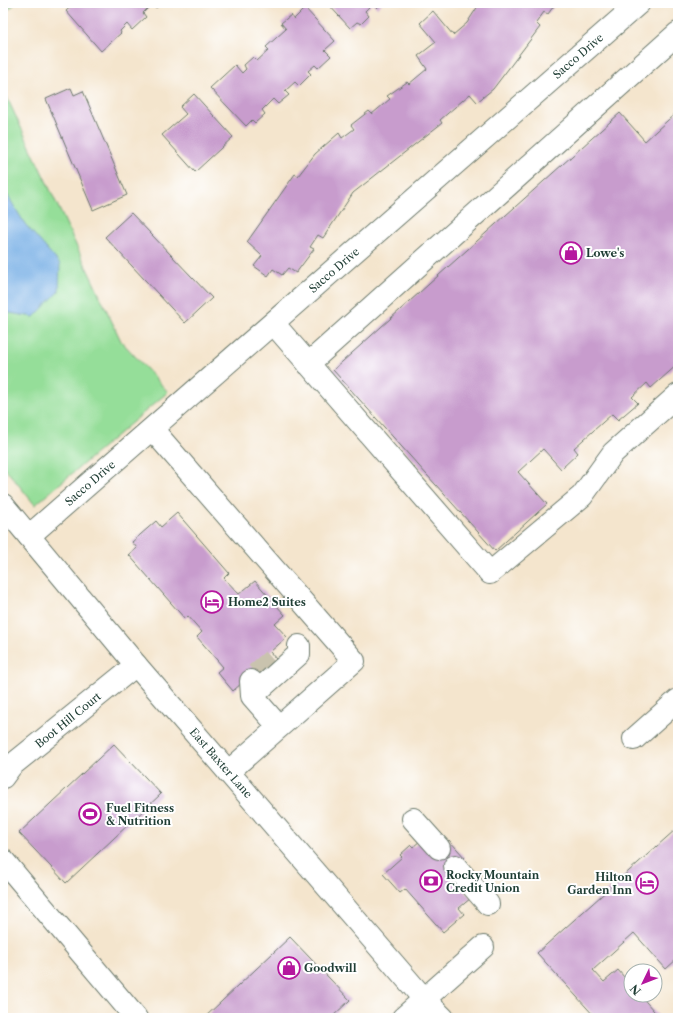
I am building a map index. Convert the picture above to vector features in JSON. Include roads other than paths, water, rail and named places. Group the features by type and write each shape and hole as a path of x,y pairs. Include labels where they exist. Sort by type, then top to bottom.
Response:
{"street":[{"name":"Sacco Drive","path":"29,536 639,3"},
{"path":"308,364 678,33"},
{"path":"273,323 490,573 582,496 613,453 678,394"},
{"path":"152,429 354,661 228,772"},
{"name":"East Baxter Lane","path":"3,504 136,665 424,999 443,1018"},
{"path":"299,646 323,625"},
{"path":"274,658 291,642 299,646"},
{"path":"252,696 300,654 299,646"},
{"name":"Boot Hill Court","path":"3,776 11,766 136,665"},
{"path":"256,674 251,679 252,696 279,727"},
{"path":"634,739 678,700"},
{"path":"413,819 439,848"},
{"path":"3,860 136,1018"},
{"path":"455,866 488,904"},
{"path":"403,1018 483,948"}],"water":[{"path":"3,132 7,146 3,184"},
{"path":"3,188 25,224 60,264 59,291 34,317 3,312"}],"tunnel":[{"path":"256,674 274,658"}],"place":[{"name":"Lowe's","path":"571,253"},
{"name":"Home2 Suites","path":"212,602"},
{"name":"Fuel Fitness & Nutrition","path":"90,814"},
{"name":"Rocky Mountain Credit Union","path":"431,881"},
{"name":"Hilton Garden Inn","path":"647,883"},
{"name":"Goodwill","path":"289,968"}]}
